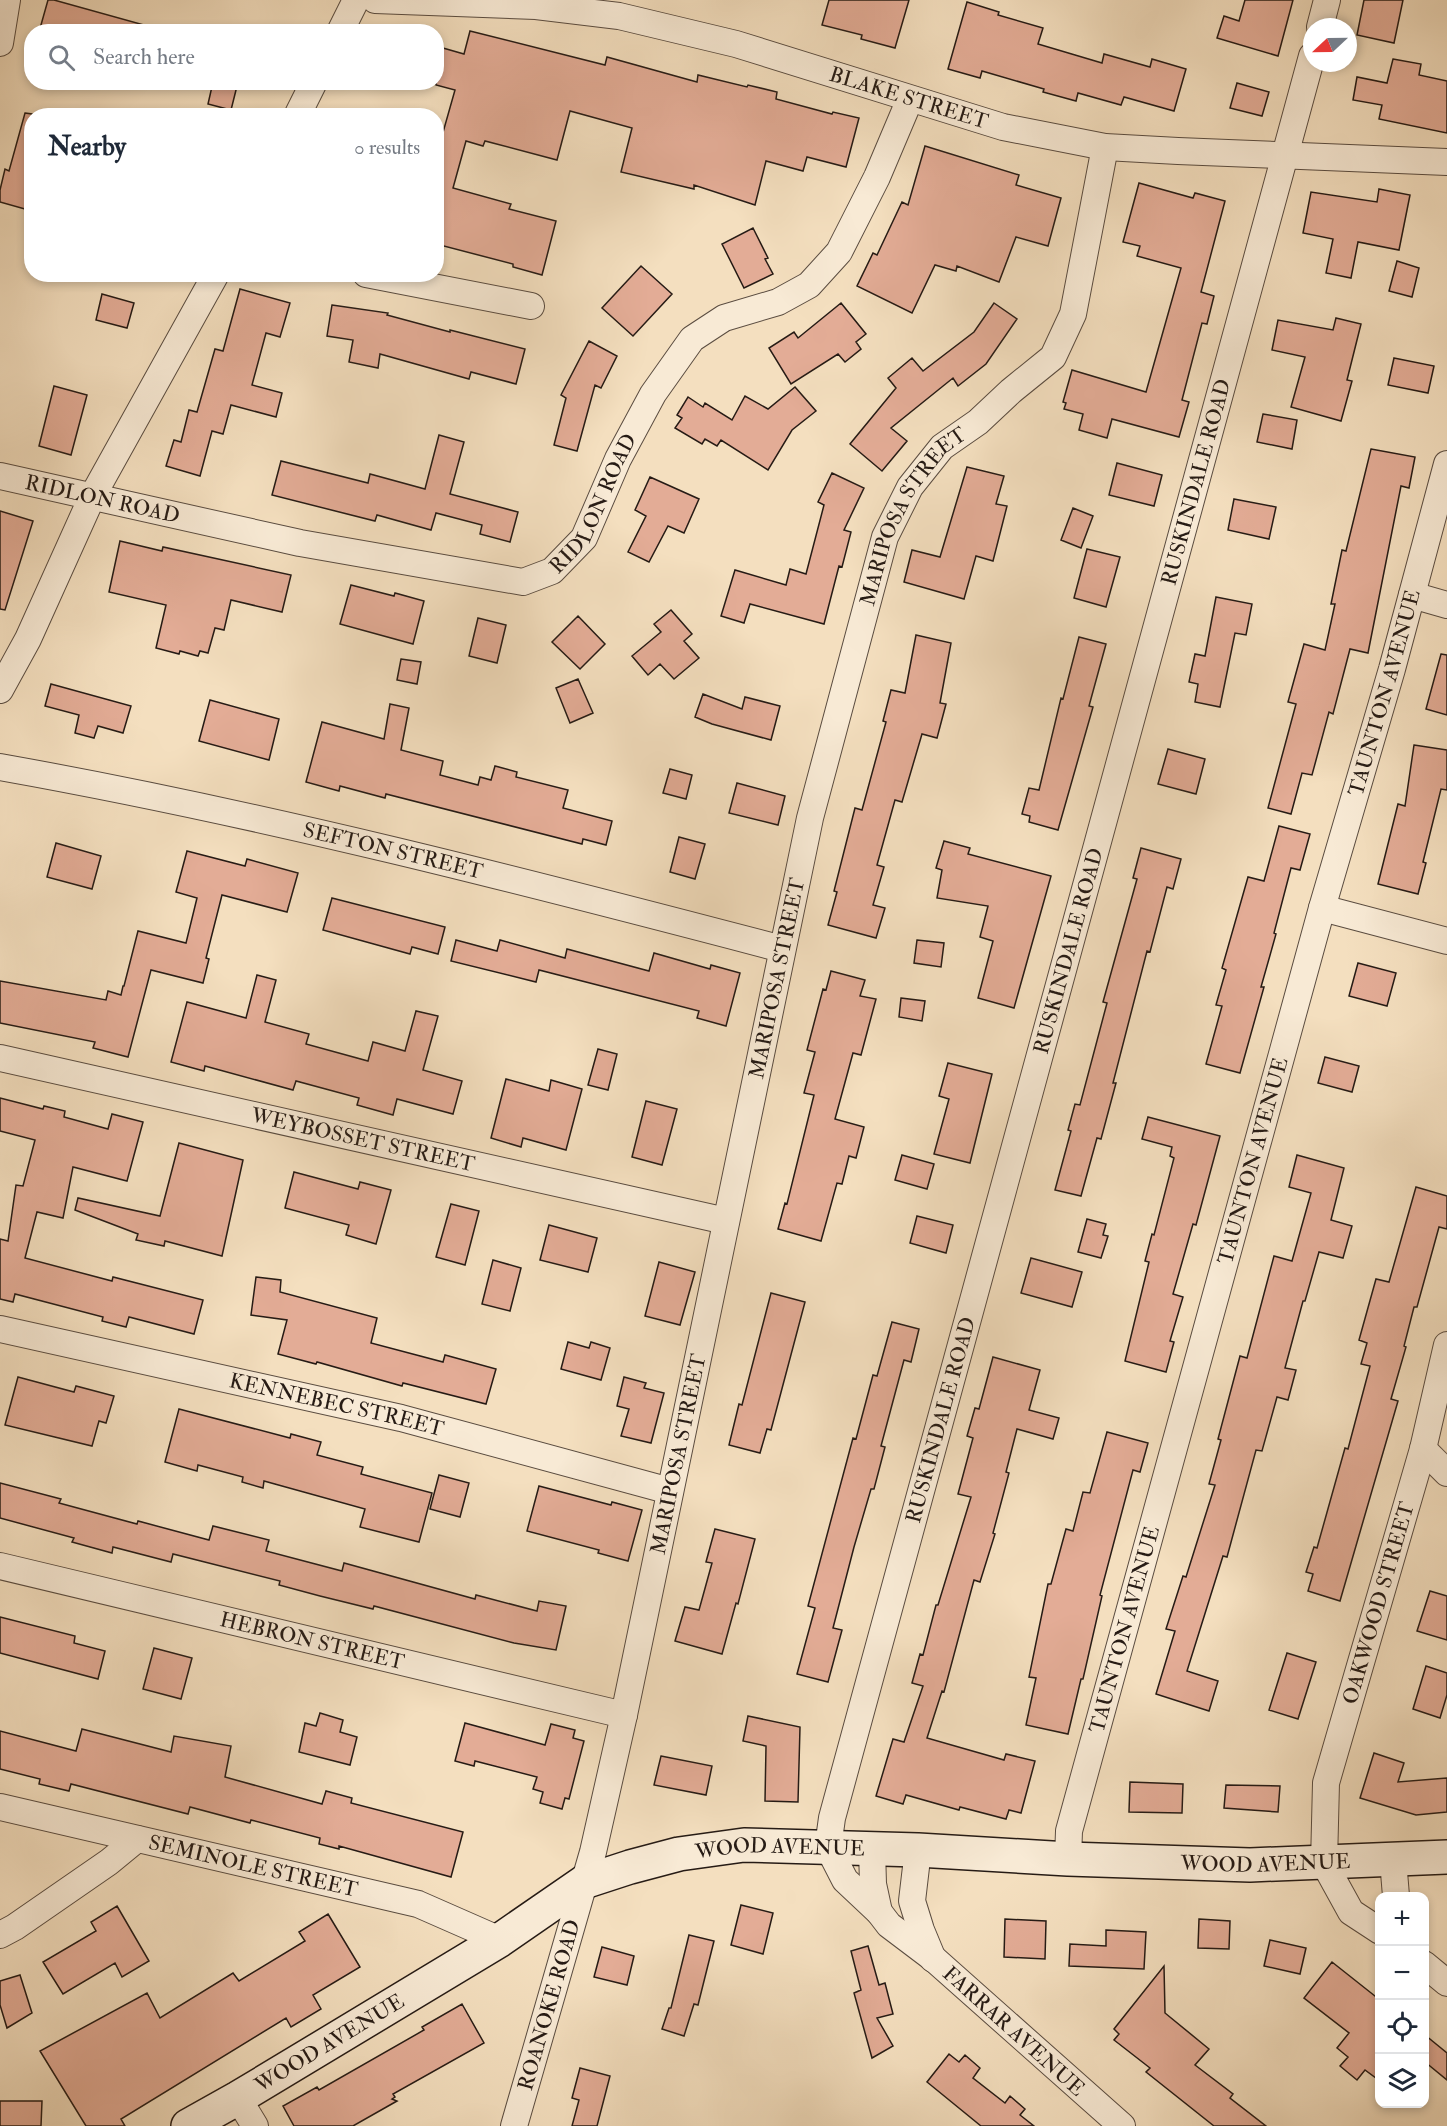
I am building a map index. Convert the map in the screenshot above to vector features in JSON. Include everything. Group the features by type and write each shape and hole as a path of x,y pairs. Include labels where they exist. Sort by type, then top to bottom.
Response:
{"main road":[{"name":"WOOD AVENUE","path":"188,2126 500,1940 584,1882 630,1866 679,1854 744,1845 918,1850 1068,1859 1250,1865 1447,1857"}],"street":[{"path":"0,43 7,0"},
{"path":"344,24 356,0"},
{"name":"BLAKE STREET","path":"375,0 536,6 619,16 736,44 1003,127 1106,147 1178,152 1285,154 1447,162"},
{"path":"1322,18 1327,0"},
{"name":"RUSKINDALE ROAD","path":"828,1847 832,1818 1308,72"},
{"path":"301,108 310,90"},
{"name":"RIDLON ROAD","path":"0,476 300,543 523,582 552,571 584,538 618,459 653,394 692,339 724,318 778,302 809,285 839,252 877,177 910,99"},
{"name":"MARIPOSA STREET","path":"584,1882 624,1715 810,818 885,537 910,487 942,447 978,422 1053,357 1073,314 1106,147"},
{"path":"0,690 28,639 92,497 212,282"},
{"path":"407,282 531,306"},
{"name":"TAUNTON AVENUE","path":"1068,1859 1069,1831 1322,908 1392,669 1447,464"},
{"path":"1412,596 1447,605"},
{"name":"SEFTON STREET","path":"0,767 115,788 489,873 782,949"},
{"path":"1322,908 1447,941"},
{"name":"WEYBOSSET STREET","path":"0,1058 726,1221"},
{"name":"KENNEBEC STREET","path":"0,1329 401,1418 670,1491"},
{"name":"OAKWOOD STREET","path":"1324,1863 1326,1783 1423,1449 1447,1345"},
{"path":"1423,1449 1447,1473"},
{"name":"HEBRON STREET","path":"0,1566 624,1715"},
{"name":"SEMINOLE STREET","path":"0,1807 418,1904 500,1940"},
{"path":"0,1935 15,1928 109,1862 137,1839"},
{"name":"FARRAR AVENUE","path":"828,1847 845,1880 879,1911 889,1925 934,1959 1122,2126"},
{"path":"872,1849 873,1884 879,1911"},
{"name":"FARRAR AVENUE","path":"918,1850 912,1901 921,1930 934,1959"},
{"path":"1393,1860 1396,1892"},
{"path":"1324,1863 1351,1912 1375,1928"},
{"name":"ROANOKE ROAD","path":"514,2126 584,1882"},
{"path":"1429,1967 1447,1983"},
{"path":"238,2098 255,2126"}],"building":[{"path":"48,0 54,0 140,24 41,24"},
{"path":"829,0 909,0 895,48 861,39 862,35 822,25"},
{"path":"1245,0 1293,0 1278,56 1217,38 1224,16 1239,21"},
{"path":"1364,0 1403,0 1394,43 1357,35"},
{"path":"967,2 999,12 998,15 1043,28 1038,44 1102,63 1104,54 1150,67 1152,59 1186,69 1174,111 1124,97 1121,105 1078,93 1076,101 982,71 980,78 948,69"},
{"path":"470,31 605,65 607,57 697,82 698,75 747,87 748,85 777,92 776,99 832,114 833,112 859,118 846,167 807,157 803,171 766,161 755,205 694,185 694,189 621,172 632,128 570,111 557,160 485,141 483,146 466,141 453,188 511,204 509,209 556,221 542,275 513,267 513,264 444,246 444,129 455,90 444,87 444,48 464,54"},
{"path":"1393,59 1421,64 1419,75 1447,81 1447,133 1379,119 1382,105 1353,100 1357,77 1387,83"},
{"path":"1237,83 1269,92 1262,116 1230,108"},
{"path":"211,90 236,90 232,108 208,104"},
{"path":"24,117 24,209 0,202 5,169 9,171"},
{"path":"925,146 1019,175 1016,185 1061,198 1048,246 1016,237 999,282 957,266 956,271 935,265 912,313 857,286 873,253 877,255 902,202 908,205"},
{"path":"1139,183 1193,198 1195,193 1225,201 1201,292 1214,296 1207,324 1202,323 1182,400 1189,402 1179,437 1112,419 1107,438 1079,430 1083,414 1064,409 1066,403 1063,402 1072,370 1146,392 1181,268 1137,256 1140,246 1123,242"},
{"path":"1379,189 1410,195 1399,250 1358,242 1351,278 1326,273 1333,239 1303,233 1311,192 1377,202"},
{"path":"753,228 773,274 744,288 722,244"},
{"path":"1397,261 1419,268 1412,297 1389,291"},
{"path":"641,266 672,294 633,336 602,308"},
{"path":"240,289 290,303 280,337 266,333 252,385 282,393 276,417 231,405 223,434 212,431 200,476 166,466 174,440 181,442 189,410 197,412 215,349 223,351"},
{"path":"102,294 134,303 127,328 96,320"},
{"path":"841,303 866,334 856,342 861,349 845,362 838,354 791,384 769,348 794,332 798,338"},
{"path":"994,303 1017,319 986,364 958,386 953,378 891,428 907,441 882,471 850,444 896,388 888,378 912,358 923,371 974,332"},
{"path":"332,305 388,313 387,315 450,332 450,330 525,349 516,384 471,372 469,379 380,354 378,368 349,362 353,340 327,336"},
{"path":"1336,318 1361,324 1347,380 1352,381 1341,421 1291,407 1305,357 1272,350 1278,320 1333,330"},
{"path":"589,341 617,356 601,388 595,385 577,451 554,445 566,398 561,395"},
{"path":"1394,358 1434,366 1428,393 1388,385"},
{"path":"54,386 87,395 71,455 39,446"},
{"path":"795,387 816,411 792,430 768,470 721,440 717,446 705,439 702,444 675,428 682,418 677,415 688,397 703,407 705,403 732,420 745,396 768,409"},
{"path":"1263,414 1297,420 1292,449 1257,442"},
{"path":"439,435 464,442 450,494 518,512 510,542 480,534 482,525 436,513 431,530 377,515 375,521 272,495 281,461 368,483 370,474 425,489"},
{"path":"1371,449 1415,457 1409,488 1401,486 1368,653 1350,649 1333,714 1329,712 1312,775 1302,773 1291,814 1268,808 1296,704 1288,702 1304,644 1325,650 1335,604 1331,604 1342,550 1346,551"},
{"path":"1117,463 1162,475 1154,506 1109,495"},
{"path":"967,467 1004,476 996,504 1007,506 993,561 976,556 964,599 904,582 912,550 940,557"},
{"path":"832,473 864,488 844,530 851,532 842,567 839,566 824,624 750,604 744,623 721,616 735,570 786,585 790,569 806,574 824,505 818,502"},
{"path":"650,477 699,499 684,533 668,526 649,562 628,552 646,516 635,510"},
{"path":"1234,499 1276,507 1269,539 1228,530"},
{"path":"1073,508 1093,516 1081,548 1061,540"},
{"path":"0,511 33,521 5,610 0,609"},
{"path":"120,541 162,551 163,547 291,575 282,612 231,600 224,630 215,628 208,653 200,651 198,656 156,648 166,605 109,592"},
{"path":"1087,549 1120,557 1106,607 1074,598"},
{"path":"351,585 424,601 413,644 340,624"},
{"path":"1216,597 1252,604 1246,635 1235,633 1220,707 1195,702 1198,684 1189,682 1195,654 1205,656"},
{"path":"671,610 692,634 684,641 699,658 674,679 660,664 648,675 632,656 661,632 654,624"},
{"path":"578,616 605,644 580,669 552,642"},
{"path":"478,618 506,625 497,663 469,656"},
{"path":"916,635 951,643 940,703 946,704 937,738 922,734 902,802 895,800 877,865 884,867 873,905 885,908 876,938 828,925 855,808 862,810 886,722 883,721 891,690 905,693"},
{"path":"1079,637 1106,644 1089,706 1093,707 1058,830 1029,822 1030,816 1022,814 1029,788 1039,790 1061,698 1063,699"},
{"path":"1441,654 1447,655 1447,715 1426,709"},
{"path":"401,659 421,662 417,684 397,680"},
{"path":"578,679 593,713 570,723 556,688"},
{"path":"51,684 131,706 123,733 98,726 94,738 75,733 79,715 45,706"},
{"path":"703,694 742,709 745,697 780,706 771,740 695,717"},
{"path":"210,700 279,719 269,760 199,741"},
{"path":"390,704 409,708 401,750 443,761 440,775 478,785 480,777 491,780 495,766 517,772 516,777 568,790 563,808 612,821 606,845 583,839 582,844 386,794 385,798 340,786 339,791 306,782 322,722 384,739"},
{"path":"1414,745 1447,750 1447,790 1441,789 1423,862 1426,863 1418,894 1378,884 1398,804 1405,806"},
{"path":"1168,749 1205,759 1196,794 1158,784"},
{"path":"670,769 692,775 686,799 663,793"},
{"path":"737,783 785,796 778,825 729,813"},
{"path":"1279,826 1310,834 1300,870 1291,868 1261,987 1264,987 1240,1073 1206,1064 1222,1006 1216,1005 1226,970 1222,968 1248,877 1264,881"},
{"path":"679,837 705,844 695,879 670,872"},
{"path":"944,841 970,848 968,854 1051,876 1014,1008 978,998 993,941 980,937 988,906 937,898 942,870 936,868"},
{"path":"56,843 101,856 92,889 47,877"},
{"path":"1141,848 1181,859 1173,889 1167,887 1150,952 1147,951 1101,1139 1097,1138 1081,1196 1055,1190 1071,1131 1068,1130 1075,1104 1080,1105 1107,1003 1103,1002 1137,879 1133,878"},
{"path":"187,851 245,866 247,859 298,873 287,912 222,895 206,958 209,959 203,983 151,970 128,1057 93,1048 95,1042 0,1023 0,981 106,1000 108,991 121,995 138,931 186,943 197,898 176,892"},
{"path":"332,898 445,927 438,954 412,947 410,954 323,930"},
{"path":"456,940 497,951 500,940 565,958 567,949 649,971 654,953 710,969 711,965 740,973 726,1026 697,1018 699,1011 539,970 536,982 451,961"},
{"path":"917,940 944,943 941,967 914,963"},
{"path":"1358,963 1396,973 1387,1006 1349,996"},
{"path":"831,971 865,980 860,996 876,999 861,1055 853,1053 835,1119 864,1127 856,1158 849,1156 842,1184 837,1183 821,1241 778,1229 785,1203 787,1204 814,1095 804,1093 815,1052 807,1050 823,989 826,990"},
{"path":"257,975 276,980 265,1022 309,1034 306,1044 368,1061 373,1042 405,1051 416,1011 438,1016 423,1070 462,1081 453,1114 397,1099 393,1115 357,1105 359,1098 296,1081 293,1090 205,1066 204,1071 171,1062 187,1002 246,1018"},
{"path":"901,998 925,1001 922,1021 899,1017"},
{"path":"598,1049 617,1054 608,1090 588,1085"},
{"path":"1325,1057 1359,1066 1352,1092 1318,1083"},
{"path":"948,1063 992,1074 970,1163 934,1154 949,1099 939,1096"},
{"path":"506,1079 549,1091 551,1080 582,1089 566,1150 523,1138 521,1147 491,1138"},
{"path":"0,1098 43,1109 44,1106 65,1111 64,1117 108,1129 112,1114 143,1122 127,1181 73,1167 63,1218 37,1212 25,1258 112,1281 113,1277 203,1300 194,1334 129,1317 126,1327 102,1321 103,1317 15,1294 13,1302 0,1299 0,1239 8,1241 16,1185 23,1186 35,1140 0,1131"},
{"path":"646,1101 677,1109 662,1165 632,1157"},
{"path":"1148,1117 1220,1136 1196,1225 1193,1224 1173,1294 1183,1297 1170,1341 1174,1342 1166,1372 1125,1361 1149,1262 1145,1261 1174,1158 1170,1156 1172,1147 1142,1139"},
{"path":"179,1143 243,1160 222,1256 165,1241 164,1246 136,1240 138,1234 75,1210 78,1198 160,1216"},
{"path":"902,1155 934,1164 927,1189 895,1180"},
{"path":"1297,1155 1344,1168 1331,1220 1352,1226 1343,1258 1319,1252 1285,1368 1296,1370 1288,1400 1277,1397 1262,1451 1256,1450 1227,1557 1223,1556 1187,1671 1218,1681 1209,1711 1156,1694 1175,1631 1166,1629 1183,1576 1186,1577 1215,1485 1209,1484 1221,1440 1218,1439 1240,1356 1247,1358 1274,1256 1292,1261 1311,1193 1289,1187"},
{"path":"294,1172 358,1189 360,1182 391,1190 376,1244 346,1235 349,1225 285,1208"},
{"path":"1416,1187 1447,1196 1447,1229 1439,1227 1417,1307 1414,1307 1404,1346 1406,1347 1391,1399 1398,1401 1340,1601 1308,1591 1313,1574 1306,1572 1314,1547 1317,1548 1345,1448 1348,1449 1370,1366 1361,1364 1367,1343 1359,1340 1376,1279 1389,1282"},
{"path":"451,1204 479,1211 465,1265 436,1257"},
{"path":"917,1216 953,1225 946,1253 910,1243"},
{"path":"1087,1219 1106,1224 1103,1235 1108,1236 1101,1258 1078,1252"},
{"path":"549,1225 597,1238 588,1272 540,1260"},
{"path":"1031,1258 1082,1272 1072,1307 1021,1293"},
{"path":"493,1260 521,1268 510,1311 482,1304"},
{"path":"659,1262 695,1272 680,1325 645,1316"},
{"path":"256,1277 281,1280 280,1292 377,1318 371,1343 443,1362 445,1355 496,1369 486,1404 403,1383 402,1386 317,1362 316,1364 278,1354 287,1320 251,1315"},
{"path":"771,1293 805,1302 771,1430 767,1429 760,1453 729,1445 739,1404 742,1405"},
{"path":"892,1322 919,1329 911,1362 904,1360 881,1446 885,1447 874,1489 871,1489 833,1628 842,1630 828,1682 797,1674 815,1608 808,1606 853,1438 856,1439 873,1375 877,1376"},
{"path":"568,1342 589,1348 591,1342 610,1348 601,1380 561,1369"},
{"path":"993,1357 1040,1370 1029,1410 1059,1418 1053,1439 1017,1429 1006,1472 1009,1473 993,1533 995,1534 980,1582 974,1580 944,1692 942,1691 927,1738 1004,1760 1006,1754 1035,1761 1021,1813 1009,1810 1006,1819 960,1807 959,1810 906,1795 903,1804 876,1796 893,1739 904,1742 923,1686 912,1683 920,1654 923,1655 936,1605 938,1605 971,1497 958,1494 973,1438 967,1436 975,1408 979,1409"},
{"path":"18,1377 74,1392 76,1386 114,1396 106,1423 99,1421 92,1446 5,1425"},
{"path":"624,1377 646,1383 644,1388 664,1393 651,1443 621,1436 629,1409 617,1406"},
{"path":"179,1409 290,1438 291,1434 321,1442 317,1455 363,1467 361,1474 432,1493 419,1542 360,1527 365,1509 264,1481 263,1488 242,1482 243,1477 198,1465 197,1471 165,1462"},
{"path":"1107,1432 1148,1443 1140,1472 1133,1470 1100,1595 1102,1596 1083,1679 1081,1679 1068,1734 1026,1725 1036,1678 1029,1677 1048,1584 1051,1584 1066,1529 1073,1531 1083,1492 1090,1493"},
{"path":"439,1475 469,1483 460,1517 430,1509"},
{"path":"0,1483 61,1499 59,1503 209,1540 213,1526 269,1540 266,1551 342,1571 344,1563 475,1599 476,1595 537,1611 539,1601 566,1606 556,1650 514,1643 374,1606 373,1609 320,1596 279,1585 280,1581 173,1554 171,1562 113,1547 112,1553 72,1542 74,1538 0,1518"},
{"path":"539,1486 611,1505 612,1502 642,1510 628,1561 598,1553 599,1550 527,1531"},
{"path":"715,1529 755,1539 722,1654 675,1641 685,1607 699,1610 712,1563 706,1562"},
{"path":"1430,1591 1447,1596 1447,1640 1417,1631"},
{"path":"0,1617 75,1636 74,1643 105,1651 98,1679 0,1653"},
{"path":"154,1648 192,1658 181,1699 143,1689"},
{"path":"1287,1653 1316,1662 1298,1719 1269,1710"},
{"path":"1426,1666 1447,1673 1447,1695 1440,1718 1413,1709"},
{"path":"320,1713 343,1720 340,1732 357,1737 350,1765 299,1752 305,1723 316,1726"},
{"path":"748,1716 800,1727 798,1802 765,1801 766,1746 743,1741"},
{"path":"465,1723 545,1745 551,1724 575,1730 573,1738 584,1741 569,1799 565,1798 562,1809 540,1803 543,1792 533,1789 537,1777 475,1761 474,1766 455,1761"},
{"path":"82,1729 171,1752 174,1736 231,1746 225,1777 322,1804 326,1791 352,1798 351,1803 463,1832 451,1877 339,1846 339,1849 319,1844 320,1838 251,1820 250,1823 190,1807 188,1814 71,1784 69,1791 39,1784 40,1779 0,1769 0,1731 76,1751"},
{"path":"1374,1753 1404,1763 1398,1782 1447,1778 1447,1812 1416,1815 1360,1798"},
{"path":"661,1756 712,1766 706,1795 654,1785"},
{"path":"1130,1782 1183,1784 1182,1813 1129,1812"},
{"path":"1226,1785 1280,1786 1278,1812 1224,1808"},
{"path":"741,1905 773,1913 763,1954 731,1945"},
{"path":"117,1906 149,1961 122,1977 115,1963 63,1994 43,1962 96,1931 91,1922"},
{"path":"328,1914 360,1967 313,1995 321,2009 291,2027 286,2018 121,2119 125,2126 86,2126 40,2051 147,1993 160,2018 233,1973 239,1981 305,1941 299,1932"},
{"path":"1005,1919 1046,1921 1045,1959 1004,1957"},
{"path":"1199,1919 1230,1921 1229,1949 1198,1948"},
{"path":"1106,1930 1146,1932 1144,1969 1069,1966 1070,1944 1106,1946"},
{"path":"689,1935 714,1941 698,2005 694,2004 684,2036 662,2029 669,2008 671,2008"},
{"path":"1270,1940 1306,1948 1300,1974 1264,1966"},
{"path":"868,1946 879,1985 885,1983 893,2014 877,2018 893,2046 872,2058 854,1993 861,1990 851,1951"},
{"path":"602,1947 634,1956 627,1985 594,1977"},
{"path":"1332,1962 1375,1996 1375,2077 1365,2070 1357,2080 1340,2066 1348,2057 1337,2048 1349,2033 1304,1998"},
{"path":"1164,1966 1165,2013 1209,2049 1195,2065 1233,2094 1230,2098 1266,2126 1214,2126 1146,2072 1150,2068 1114,2040 1119,2034 1114,2029"},
{"path":"20,1975 32,2013 7,2028 0,2005 0,1981"},
{"path":"462,2004 484,2043 393,2094 395,2097 392,2099 397,2101 353,2126 294,2126 283,2106 317,2087 319,2090 424,2030 422,2027"},
{"path":"1429,2038 1447,2053 1447,2080 1429,2065"},
{"path":"949,2054 959,2062 965,2055 980,2068 973,2078 1005,2103 1010,2096 1025,2109 1020,2115 1034,2126 981,2126 927,2082"},
{"path":"580,2068 610,2076 597,2126 572,2126 579,2100 572,2098"},
{"path":"0,2101 42,2101 41,2126 0,2126"}]}
